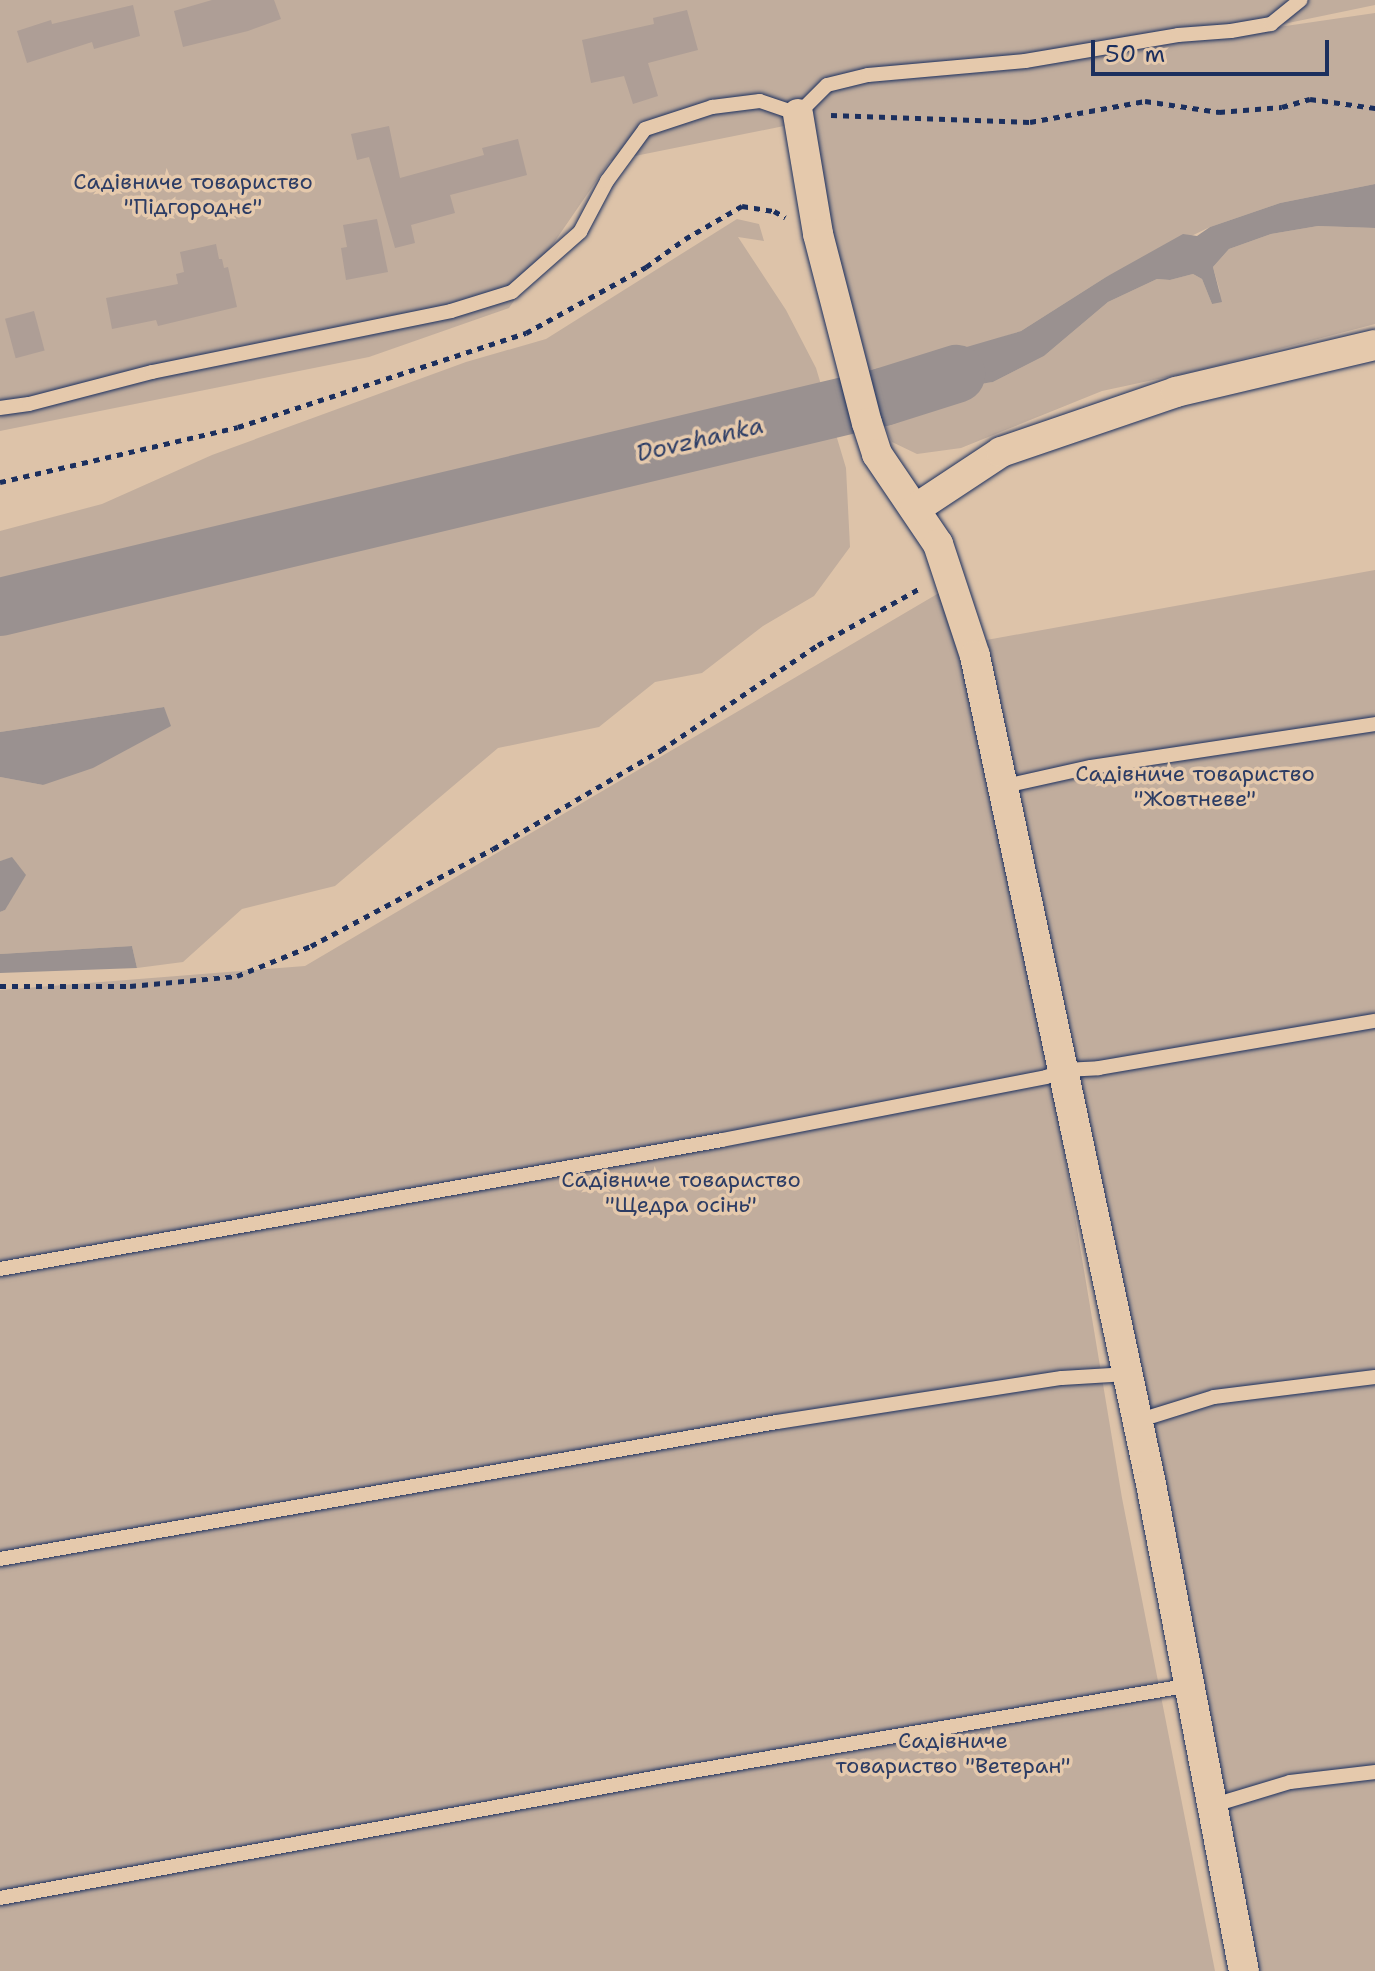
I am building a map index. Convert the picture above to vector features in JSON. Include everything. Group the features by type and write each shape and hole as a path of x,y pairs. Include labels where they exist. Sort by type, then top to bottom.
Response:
{"street":[{"path":"798,114 818,234 877,454 938,544 975,656 1128,1374 1191,1685 1244,1971"},
{"path":"915,509 1001,452 1176,392 1375,345"}],"lane":[{"path":"0,408 29,404 152,372 451,311 512,292 580,232 607,181 645,129 712,107 760,101 798,114 827,85 868,75 1025,61 1178,35 1231,31 1271,24 1301,0"},
{"path":"1005,786 1091,767 1375,724"},
{"path":"0,1269 722,1140 1046,1077 1064,1070 1099,1068 1375,1021"},
{"path":"0,1559 777,1422 1062,1378 1128,1374"},
{"path":"1137,1421 1214,1397 1375,1377"},
{"path":"0,1898 664,1776 1191,1685"},
{"path":"1214,1805 1290,1782 1375,1772"}],"path":[{"path":"798,114 1030,122 1145,101 1219,112 1282,107 1310,99 1375,108"},
{"path":"0,482 238,427 526,333 646,267 685,239 742,206 774,211 818,234"},
{"path":"0,986 130,986 237,976 311,946 493,849 661,750 830,637 902,595 949,576"}],"green space":[{"name":"Садівниче товариство \"Підгороднє\"","path":"0,0 1375,0 1375,5 1244,32 1375,13 1375,184 1280,203 1210,227 1106,277 1021,331 963,350 878,386 855,381 799,123 610,161 509,308 369,357 0,431"},
{"path":"737,219 759,224 764,241 738,237 786,310 816,368 846,468 850,547 814,596 763,626 702,673 655,682 599,727 498,748 335,886 242,909 183,962 137,968 132,946 0,954 0,912 5,910 12,858 0,861 0,777 43,785 164,707 0,732 0,531 102,504 212,455 466,362 546,339"},
{"path":"1318,226 1375,228 1375,324 1200,370 1102,391 961,448 917,454 892,442 882,420 883,397 892,404 942,389 993,382 1044,356 1108,302 1157,279 1170,280 1193,274 1202,279 1212,304 1220,292 1213,267 1229,249 1271,234"},
{"name":"Садівниче товариство \"Жовтневе\"","path":"1375,570 1375,1971 1250,1971 981,641"},
{"name":"Садівниче товариство \"Щедра осінь\"","path":"944,590 993,725 1122,1498 1215,1971 0,1971 0,990 305,966"}],"shaded area":[{"path":"1375,184 1375,228 1318,226 1271,234 1229,249 1213,267 1222,302 1212,304 1202,279 1193,274 1170,280 1157,279 1108,302 1044,356 993,382 942,390 883,406 878,386 891,379 898,367 1021,331 1106,277 1183,234 1197,236 1210,227 1280,203"},
{"path":"164,707 171,726 93,768 43,785 0,777 0,732"},
{"path":"12,857 26,875 5,910 0,912 0,861"},
{"path":"132,946 137,968 0,973 0,954"}],"building":[{"path":"212,0 274,0 281,19 248,31 183,47 174,11"},
{"path":"133,5 140,36 94,49 92,42 27,63 17,31 51,20 52,24"},
{"path":"687,10 698,50 648,63 658,96 633,104 624,76 591,83 582,40 654,24 653,18"},
{"path":"389,126 400,178 484,155 482,148 518,139 527,175 450,195 455,213 411,225 415,243 395,248 369,157 357,160 351,134"},
{"path":"377,219 388,272 346,280 341,248 347,247 343,225"},
{"path":"216,244 219,259 222,259 224,268 228,267 237,307 158,326 156,320 112,329 106,298 178,284 176,274 184,272 180,252"},
{"path":"34,311 45,351 16,358 5,319"}],"waterway":[{"name":"Dovzhanka","path":"0,607 883,397 956,374"}],"park label":[{"name":"Садівниче товариство \"Ветеран\"","path":"953,1752"}]}
